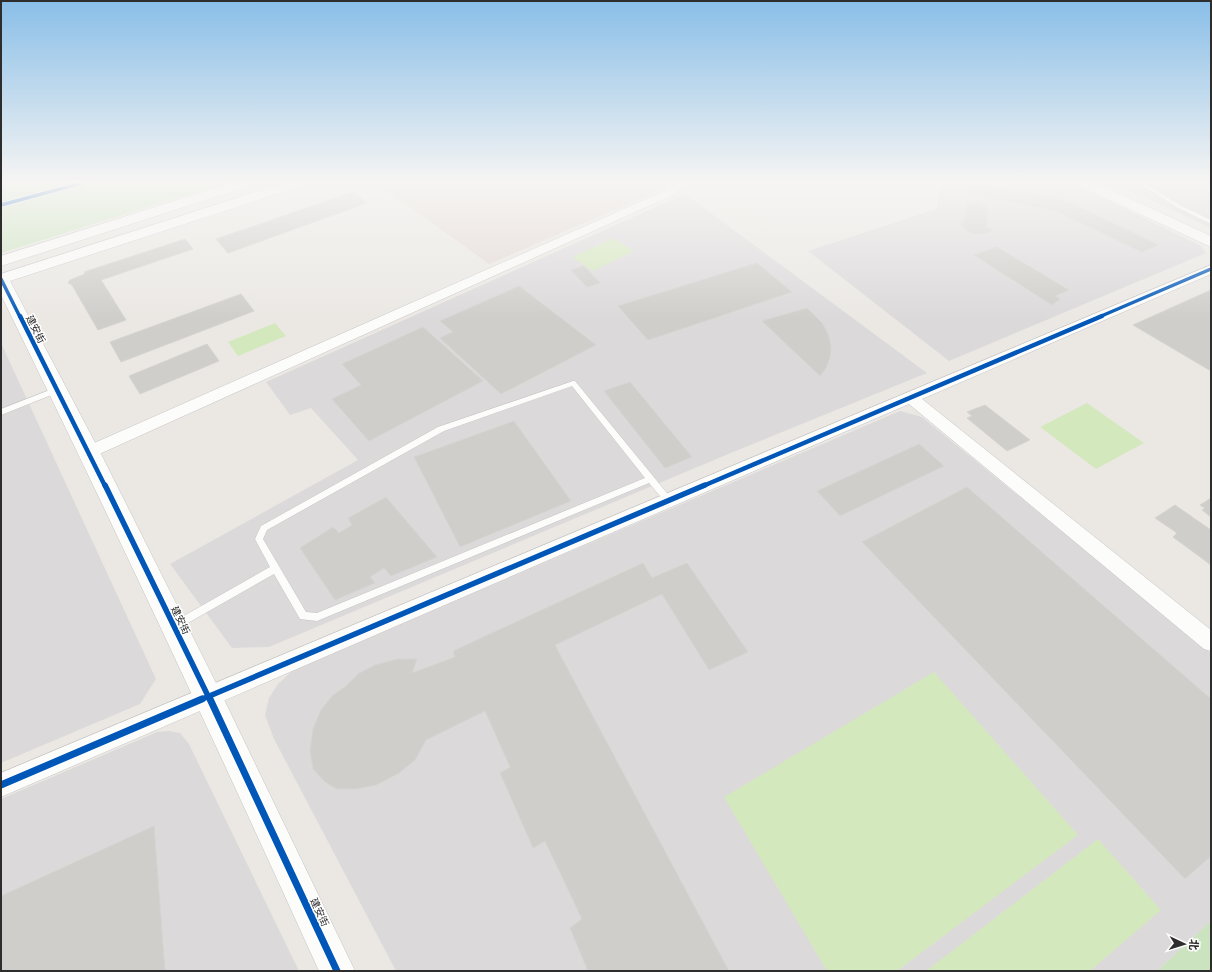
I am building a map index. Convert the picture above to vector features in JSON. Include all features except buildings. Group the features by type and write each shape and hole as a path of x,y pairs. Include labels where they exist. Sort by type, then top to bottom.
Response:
{"street":[{"path":"1,261 103,228"},
{"path":"1,271 129,228"},
{"path":"1,279 157,228"},
{"path":"89,452 590,228"},
{"path":"1182,228 1211,242"},
{"path":"1,785 1211,269"},
{"name":"建安街","path":"1,279 89,452 208,696 337,971"},
{"path":"910,397 1211,642"}],"lane":[{"path":"651,479 317,617 303,616 259,539 264,528 441,429 573,383 651,479 668,500"},
{"path":"1,412 57,390"},
{"path":"174,626 276,568"}],"shaded area":[{"path":"439,228 572,228 489,264"},
{"path":"608,228 731,228 927,373 726,455 269,647 232,648 170,564 358,460 311,408 290,415 266,382"},
{"path":"878,228 1165,228 1201,246 1206,253 949,361 808,251"},
{"path":"1,343 156,679 140,704 1,763"},
{"path":"900,411 922,417 1211,653 1211,921 1157,971 396,971 274,739 265,715 269,698 278,684 291,672 318,659"},
{"path":"170,731 180,733 189,744 299,971 1,971 1,799 157,732"}],"green space":[{"path":"1,228 80,228 1,253"},
{"path":"613,238 634,251 593,271 572,257"},
{"path":"275,323 286,336 238,356 228,342"},
{"path":"1087,403 1144,443 1096,469 1040,427"},
{"path":"934,672 1078,835 897,971 827,971 724,797"},
{"path":"1098,839 1161,910 1090,971 926,971"},
{"path":"1211,921 1211,971 1157,971"}],"cycle path":[{"path":"1,785 1211,269"},
{"path":"1,279 89,452 208,696 337,971"}]}
